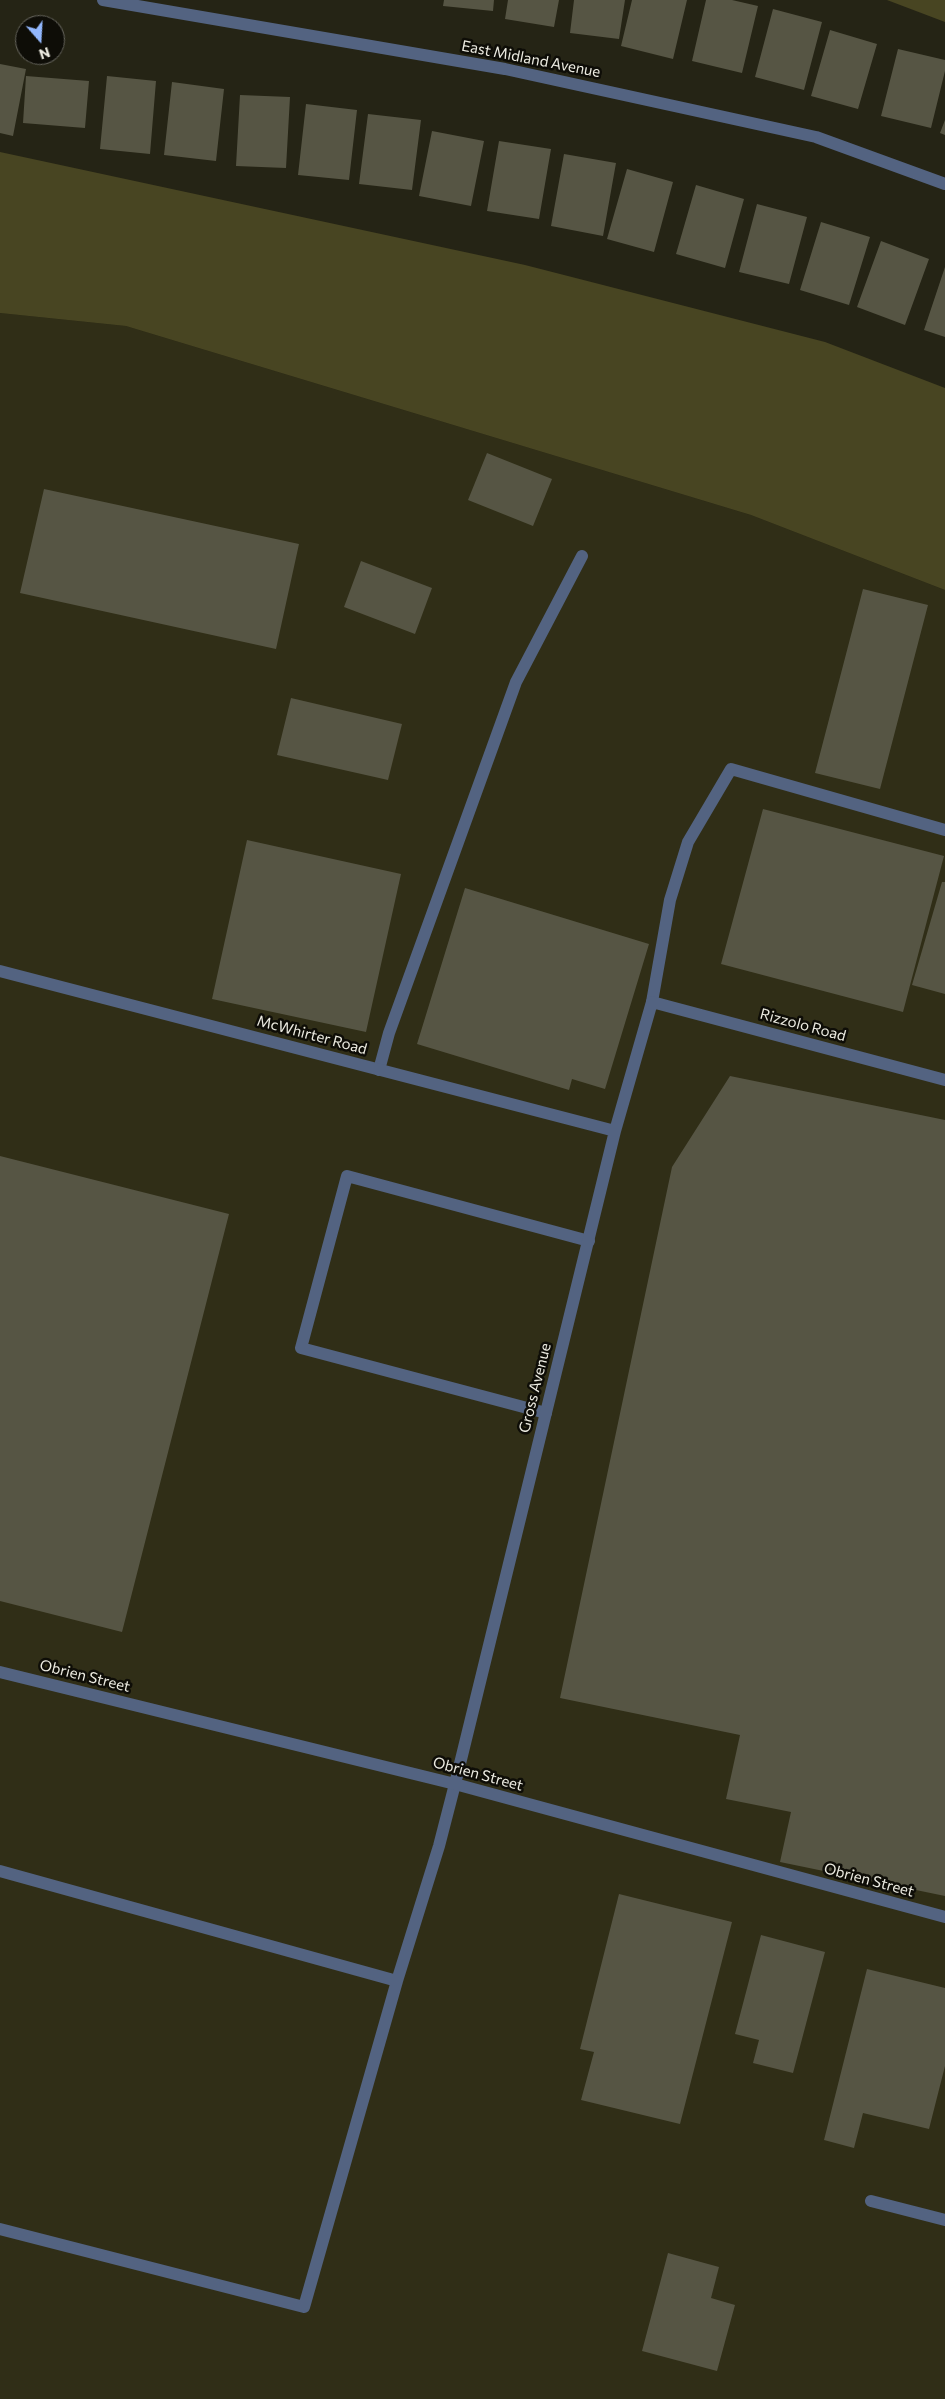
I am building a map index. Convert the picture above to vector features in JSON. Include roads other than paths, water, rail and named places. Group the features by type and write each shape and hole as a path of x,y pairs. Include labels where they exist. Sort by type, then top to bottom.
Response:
{"street":[{"name":"East Midland Avenue","path":"103,0 515,71 816,137 945,184"},
{"path":"379,1070 389,1032 516,682 582,556"},
{"name":"Gross Avenue","path":"0,2229 304,2307 397,1981 439,1846 615,1131 652,1002 670,900 688,842 732,769 945,830"},
{"name":"McWhirter Road","path":"0,971 615,1131"},
{"name":"Rizzolo Road","path":"652,1002 945,1080"},
{"path":"546,1413 300,1348 347,1176 589,1241"},
{"name":"Obrien Street","path":"0,1672 455,1784 945,1917"},
{"path":"0,1871 397,1981"},
{"path":"871,2201 945,2220"}]}
